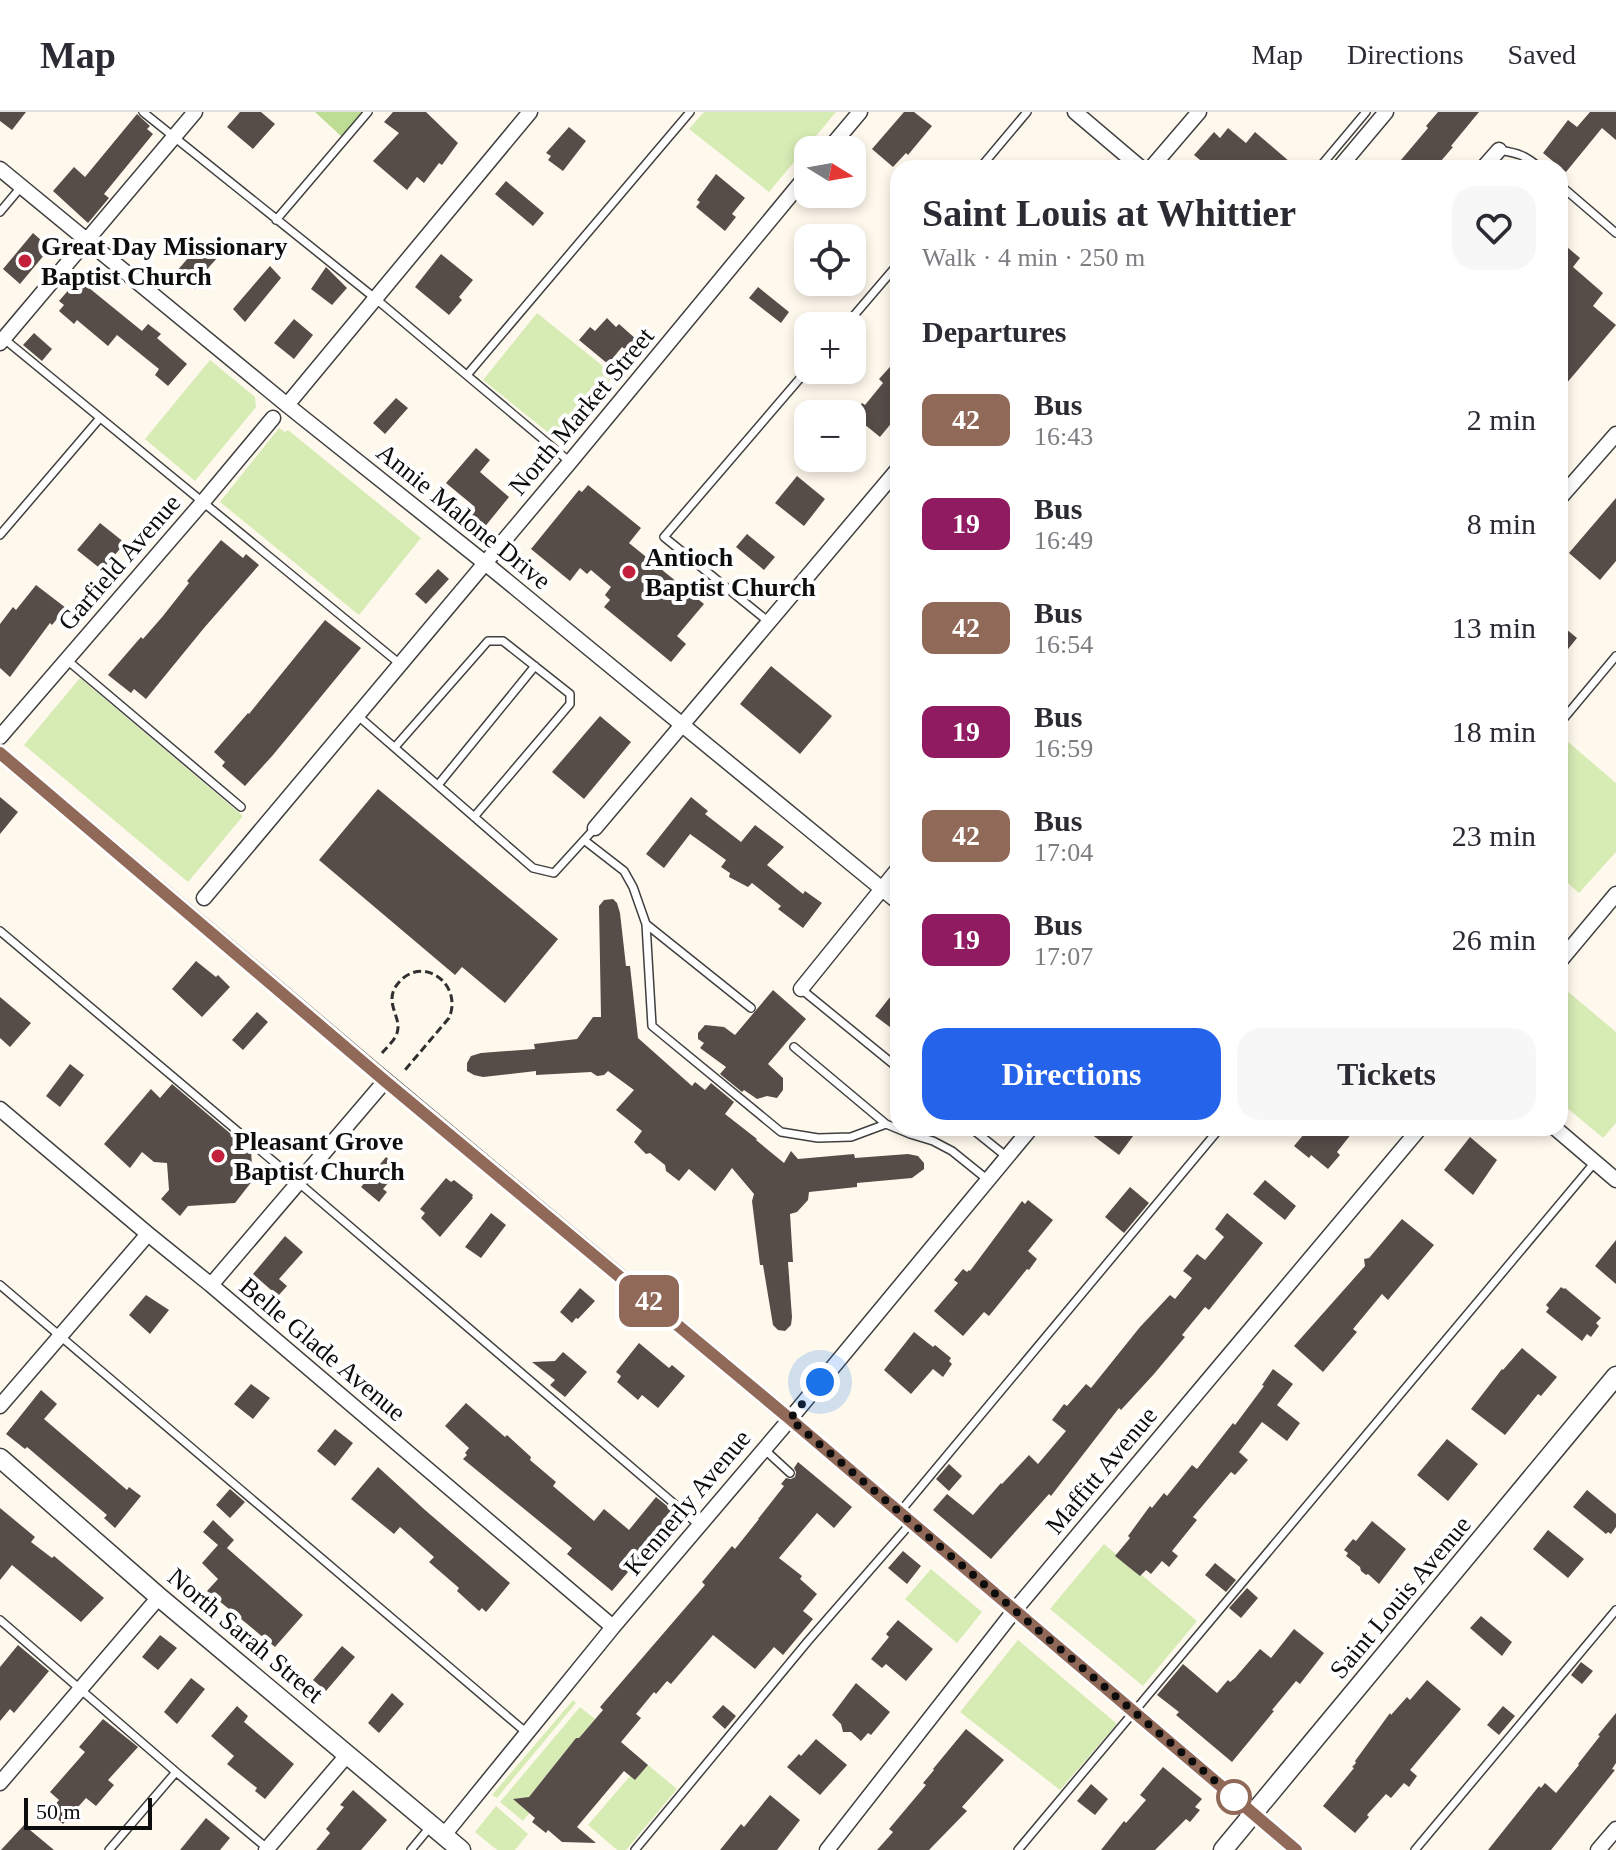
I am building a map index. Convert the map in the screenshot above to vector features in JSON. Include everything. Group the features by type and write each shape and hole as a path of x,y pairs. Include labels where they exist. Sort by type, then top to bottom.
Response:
{"street":[{"path":"1,339 195,112"},
{"path":"287,405 530,112"},
{"path":"840,136 860,112"},
{"path":"1075,112 1132,160"},
{"path":"1158,160 1199,112"},
{"path":"1346,160 1386,112"},
{"path":"1490,160 1499,150"},
{"name":"Annie Malone Drive","path":"0,169 890,896"},
{"name":"North Market Street","path":"204,898 794,191"},
{"name":"Garfield Avenue","path":"0,737 273,418"},
{"path":"1568,489 1616,434"},
{"path":"595,828 890,478"},
{"path":"0,753 1296,1850"},
{"path":"801,989 890,879"},
{"path":"1568,951 1616,894"},
{"path":"211,1285 385,1081"},
{"name":"Belle Glade Avenue","path":"0,1109 613,1627"},
{"name":"Kennerly Avenue","path":"438,1830 528,1734 613,1627 1024,1136"},
{"name":"Maffitt Avenue","path":"827,1850 1014,1611 1413,1136"},
{"path":"1564,1136 1616,1180"},
{"path":"0,1406 148,1234"},
{"name":"Saint Louis Avenue","path":"1223,1850 1616,1376"},
{"name":"North Sarah Street","path":"0,1458 159,1597 461,1850"},
{"path":"0,1783 159,1597"},
{"path":"267,1849 348,1754"},
{"path":"1598,1850 1616,1829"}],"lane":[{"path":"143,112 376,299 570,462"},
{"path":"276,220 368,112"},
{"path":"467,375 690,112"},
{"path":"987,160 1027,112"},
{"path":"1326,160 1366,112"},
{"path":"1499,150 1517,152 1531,160"},
{"path":"0,212 21,187"},
{"path":"1568,192 1616,233"},
{"path":"857,312 890,273"},
{"path":"1,339 400,664"},
{"path":"769,622 664,537 795,384"},
{"path":"0,535 100,418"},
{"path":"395,747 488,641 503,641 570,694 570,704 474,817"},
{"path":"1568,713 1616,656"},
{"path":"67,660 241,807"},
{"path":"438,785 535,666"},
{"path":"357,715 533,868 554,873 595,828"},
{"path":"584,840 624,871 633,887 646,924 652,1026 781,1132 818,1138 851,1137 886,1124"},
{"path":"646,924 751,1008"},
{"path":"0,931 699,1525"},
{"path":"801,989 890,1061"},
{"path":"794,1047 890,1126"},
{"path":"917,1136 952,1151 988,1180"},
{"path":"981,1136 1007,1157"},
{"path":"635,1850 808,1641 1214,1136"},
{"path":"1018,1850 1595,1162"},
{"path":"0,1285 528,1734"},
{"path":"764,1449 790,1473"},
{"path":"1415,1850 1616,1610"},
{"path":"0,1620 267,1849"},
{"path":"109,1850 176,1772"},
{"path":"411,1850 438,1830"}],"path":[{"path":"382,1053 398,1029 392,1003 393,990 398,983 408,975 421,972 443,980 453,1001 449,1018 405,1070"}],"green space":[{"path":"315,112 363,112 342,137"},
{"path":"704,112 836,112 816,136 794,136 794,162 769,192 689,129"},
{"path":"537,313 614,375 560,442 483,380"},
{"path":"210,360 255,397 256,407 195,481 145,439"},
{"path":"279,428 285,432 288,430 421,538 359,615 220,502"},
{"path":"80,678 243,816 188,882 24,745"},
{"path":"1568,742 1616,783 1616,852 1579,893 1568,883"},
{"path":"1568,992 1616,1032 1616,1123 1603,1138 1568,1109"},
{"path":"1104,1544 1197,1621 1143,1686 1050,1609"},
{"path":"931,1569 982,1612 957,1643 905,1599"},
{"path":"1018,1640 1117,1724 1060,1790 960,1712"},
{"path":"573,1700 576,1703 497,1798 492,1795"},
{"path":"580,1707 595,1719 529,1797 521,1802 525,1810 532,1810 523,1821 500,1802"},
{"path":"648,1765 677,1789 626,1850 617,1850 588,1825 630,1776 635,1780"},
{"path":"496,1806 528,1834 515,1850 497,1850 475,1832"}],"building":[{"path":"0,112 26,112 12,130 0,121"},
{"path":"240,112 261,112 275,124 253,149 227,127"},
{"path":"393,112 426,112 458,143 424,183 417,177 407,190 373,161 399,133 384,122"},
{"path":"904,112 914,112 932,126 908,155 906,153 900,160 890,160 890,164 872,149"},
{"path":"1438,112 1479,112 1442,160 1401,160 1428,128 1426,126"},
{"path":"1590,112 1616,112 1616,140 1602,128 1568,170 1568,160 1551,160 1543,153 1568,120 1577,127"},
{"path":"137,114 150,126 147,129 153,134 104,194 109,198 88,223 53,191 74,167 85,177"},
{"path":"569,127 586,141 563,171 548,160 551,156 546,153"},
{"path":"1228,128 1246,143 1255,132 1288,160 1200,160 1194,155 1214,132 1220,138"},
{"path":"716,174 745,198 732,214 736,217 725,231 696,207 700,202 697,200"},
{"path":"506,181 544,213 533,226 495,194"},
{"name":"Great Day Missionary Baptist Church","path":"33,233 50,248 20,284 3,269"},
{"path":"201,243 218,257 201,276 204,279 195,289 176,272"},
{"path":"1568,248 1580,258 1573,267 1603,293 1593,306 1616,325 1568,382"},
{"path":"441,254 473,280 449,315 415,287"},
{"path":"270,266 281,278 245,322 233,309"},
{"path":"326,267 347,288 332,305 311,289"},
{"path":"78,279 142,331 148,324 161,334 157,338 187,364 168,386 155,375 159,369 117,335 108,346 77,320 74,324 59,311 64,305 59,301"},
{"path":"758,287 789,312 781,323 749,298"},
{"path":"607,318 636,339 626,350 622,347 608,364 579,340 590,327 595,331"},
{"path":"294,319 313,335 294,359 274,343"},
{"path":"34,333 52,349 42,361 23,345"},
{"path":"890,367 890,425 880,437 866,426 866,404 883,383 879,379"},
{"path":"396,398 408,408 385,434 373,423"},
{"path":"476,448 490,460 480,472 509,497 483,529 468,516 475,507 446,483"},
{"path":"797,476 825,499 804,526 775,503"},
{"name":"Antioch Baptist Church","path":"588,485 641,528 629,543 704,604 677,636 686,644 671,662 604,607 610,600 605,595 611,587 591,570 587,574 580,568 570,581 531,549 579,490 582,492"},
{"path":"1616,498 1616,561 1600,580 1569,553"},
{"path":"100,523 125,543 102,570 77,550"},
{"path":"747,534 775,557 764,570 736,547"},
{"path":"221,540 243,558 246,554 259,565 146,699 134,689 131,693 108,675 163,616"},
{"path":"438,569 449,579 426,604 415,594"},
{"path":"36,585 66,608 52,625 50,623 10,677 0,668 0,624"},
{"path":"325,620 361,648 245,786 222,766 225,762 214,752"},
{"path":"1568,631 1577,638 1568,649"},
{"path":"771,666 832,716 800,754 740,704"},
{"path":"600,716 631,742 584,799 552,772"},
{"path":"378,789 558,939 505,1003 462,967 455,975 319,860"},
{"path":"0,797 18,812 0,834"},
{"path":"691,797 708,811 705,814 741,842 755,825 784,847 767,865 803,894 805,891 822,903 803,928 752,883 748,887 729,877 730,873 721,867 726,860 690,834 664,868 646,854"},
{"path":"613,899 620,913 626,966 630,966 638,1038 692,1086 695,1082 705,1090 711,1083 734,1102 725,1114 784,1163 791,1151 798,1159 854,1154 855,1158 908,1154 918,1156 924,1163 924,1169 912,1178 857,1183 857,1187 809,1192 808,1200 797,1212 790,1214 793,1262 788,1262 792,1317 791,1325 785,1331 773,1325 763,1265 760,1265 752,1201 754,1194 732,1168 715,1191 689,1169 679,1181 666,1171 665,1165 650,1153 646,1154 634,1142 642,1131 616,1110 634,1090 608,1071 597,1076 591,1072 536,1075 536,1071 483,1077 467,1071 471,1056 535,1049 534,1044 577,1039 593,1017 601,1017 599,906 604,900"},
{"path":"196,961 230,987 202,1017 172,989"},
{"path":"773,990 806,1019 768,1064 783,1078 783,1090 777,1098 767,1096 757,1099 744,1090 742,1092 720,1074 726,1067 700,1048 704,1043 698,1039 698,1033 705,1025 724,1027 735,1035"},
{"path":"0,997 31,1023 10,1047 0,1038"},
{"path":"890,997 890,1027 875,1016"},
{"path":"257,1012 268,1022 243,1050 232,1040"},
{"path":"70,1064 84,1075 60,1107 46,1096"},
{"path":"172,1084 251,1151 253,1180 235,1203 188,1206 180,1216 161,1199 169,1190 167,1163 154,1162 142,1152 130,1168 104,1144 151,1089 160,1098"},
{"path":"1094,1136 1133,1136 1119,1155"},
{"path":"1302,1136 1350,1136 1328,1169 1294,1146"},
{"path":"1470,1137 1497,1160 1473,1195 1444,1170"},
{"path":"386,1157 400,1169 383,1189 387,1192 379,1202 361,1187"},
{"path":"446,1178 451,1182 454,1180 473,1198 440,1237 421,1218 425,1213 420,1209"},
{"path":"1265,1180 1296,1206 1285,1220 1253,1194"},
{"path":"1130,1187 1149,1203 1124,1233 1105,1217"},
{"path":"1028,1200 1053,1220 1028,1251 1037,1259 989,1316 984,1312 963,1336 934,1311 958,1283 954,1280 963,1269 970,1271 1022,1201 1025,1204"},
{"path":"491,1213 506,1225 481,1258 465,1247"},
{"path":"1227,1213 1263,1243 1209,1310 1205,1307 1154,1374 1121,1410 1119,1408 1051,1496 1049,1494 991,1559 933,1510 947,1494 973,1515 1029,1455 1038,1464 1066,1431 1052,1420 1064,1404 1067,1406 1086,1384 1091,1388 1170,1295 1175,1299 1192,1278 1183,1271 1197,1254 1205,1260 1224,1237 1215,1229"},
{"path":"1402,1219 1434,1245 1388,1300 1382,1294 1353,1329 1357,1332 1323,1372 1294,1346 1365,1266 1364,1259 1369,1258"},
{"path":"285,1236 303,1252 279,1279 287,1286 278,1296 253,1274"},
{"path":"1616,1240 1616,1284 1595,1266"},
{"path":"1561,1287 1601,1318 1591,1337 1587,1334 1582,1341 1546,1312 1549,1308 1546,1305"},
{"path":"580,1288 595,1301 572,1323 560,1312"},
{"path":"146,1295 169,1310 150,1334 129,1315"},
{"path":"914,1332 951,1358 949,1361 952,1364 943,1377 933,1369 911,1394 884,1370"},
{"path":"639,1343 669,1368 672,1365 685,1376 658,1408 642,1395 638,1400 617,1382 621,1376 616,1372"},
{"path":"1522,1348 1557,1377 1541,1396 1538,1394 1505,1435 1471,1409"},
{"path":"563,1352 587,1372 565,1397 550,1385 555,1380 532,1362 555,1361"},
{"path":"1273,1369 1293,1384 1277,1405 1300,1423 1287,1441 1262,1422 1239,1452 1248,1460 1235,1475 1231,1472 1193,1517 1197,1520 1172,1551 1178,1556 1169,1567 1162,1561 1151,1574 1146,1570 1140,1576 1115,1556 1150,1506 1152,1508 1164,1493 1167,1496 1192,1465 1197,1469 1233,1423 1235,1425"},
{"path":"251,1384 270,1398 253,1419 234,1404"},
{"path":"41,1390 57,1404 44,1419 127,1490 129,1487 141,1496 115,1528 104,1518 107,1515 27,1447 25,1449 6,1434"},
{"path":"466,1403 531,1457 530,1460 556,1482 553,1486 594,1521 604,1509 629,1530 656,1497 677,1514 612,1591 567,1554 572,1548 463,1459 469,1448 445,1426"},
{"path":"335,1429 353,1443 335,1466 317,1451"},
{"path":"1447,1439 1478,1464 1448,1501 1417,1475"},
{"path":"798,1462 852,1507 834,1528 817,1513 779,1558 802,1576 800,1579 817,1594 803,1611 813,1619 783,1655 774,1647 755,1669 713,1635 671,1684 667,1681 656,1694 654,1692 636,1714 641,1718 621,1742 648,1765 635,1780 624,1771 577,1827 596,1843 562,1842 548,1830 546,1833 532,1822 535,1818 513,1799 529,1797 576,1738 603,1710 600,1707 705,1585 702,1582 759,1519 784,1486 781,1484 786,1478 795,1477 794,1468"},
{"path":"949,1464 962,1476 949,1491 936,1479"},
{"path":"378,1467 510,1583 486,1612 482,1608 479,1611 457,1591 459,1588 429,1562 434,1557 400,1527 394,1534 351,1499"},
{"path":"230,1489 245,1502 230,1518 216,1505"},
{"path":"1587,1490 1616,1514 1616,1527 1611,1534 1606,1534 1573,1507"},
{"path":"0,1508 35,1537 31,1542 52,1558 54,1556 104,1598 81,1622 12,1565 0,1580"},
{"path":"213,1520 234,1540 227,1548 303,1615 275,1647 207,1591 218,1579 202,1563 218,1545 203,1532"},
{"path":"1372,1521 1406,1549 1379,1584 1361,1571 1344,1550"},
{"path":"1548,1530 1584,1559 1568,1578 1533,1549"},
{"path":"903,1551 921,1566 907,1584 888,1568"},
{"path":"1215,1563 1236,1580 1226,1592 1205,1575"},
{"path":"1247,1588 1258,1598 1241,1618 1229,1608"},
{"path":"1481,1616 1512,1642 1502,1656 1470,1628"},
{"path":"898,1620 933,1649 906,1681 886,1664 882,1668 871,1659"},
{"path":"1294,1629 1324,1653 1300,1684 1296,1681 1232,1762 1157,1695 1183,1664 1217,1693 1260,1649 1271,1658"},
{"path":"160,1635 177,1648 158,1670 142,1657"},
{"path":"18,1645 49,1671 14,1713 10,1709 0,1721 0,1667"},
{"path":"342,1646 355,1657 326,1691 313,1680"},
{"path":"1581,1662 1593,1671 1582,1684 1571,1675"},
{"path":"191,1678 205,1689 177,1724 164,1712"},
{"path":"1427,1680 1461,1709 1410,1770 1417,1776 1409,1787 1404,1783 1391,1798 1386,1794 1355,1833 1323,1806 1354,1768 1355,1761 1390,1713 1407,1697 1410,1700"},
{"path":"856,1683 890,1712 871,1735 868,1733 861,1741 851,1732 843,1732 841,1724 832,1715"},
{"path":"392,1693 404,1704 379,1733 368,1723"},
{"path":"723,1705 736,1716 725,1729 712,1717"},
{"path":"237,1706 248,1716 244,1722 294,1764 265,1799 255,1791 257,1788 227,1764 234,1756 211,1736"},
{"path":"1503,1706 1515,1716 1499,1735 1487,1725"},
{"path":"1616,1713 1616,1763 1612,1769 1615,1770 1551,1850 1488,1850 1539,1786 1541,1788 1545,1783 1556,1793"},
{"path":"103,1719 138,1747 108,1780 114,1785 96,1806 86,1798 63,1824 53,1814 59,1800 50,1792 85,1752 79,1747"},
{"path":"966,1729 1004,1760 962,1807 967,1811 929,1850 877,1850 893,1832 889,1829 926,1785 923,1783 933,1769"},
{"path":"816,1739 847,1765 820,1795 787,1767"},
{"path":"1163,1767 1202,1799 1195,1807 1200,1810 1190,1822 1186,1819 1155,1850 1101,1850 1146,1800 1140,1795"},
{"path":"1091,1784 1108,1799 1095,1815 1077,1801"},
{"path":"353,1790 387,1820 361,1850 316,1850 330,1833 326,1829 344,1807 340,1805"},
{"path":"770,1795 800,1820 777,1850 720,1850 741,1824 744,1827"},
{"path":"206,1818 230,1838 220,1850 180,1850"},
{"path":"24,1825 54,1850 1,1850"}],"bus line":[{"name":"42","path":"0,753 1296,1850"}],"place":[{"name":"Great Day Missionary Baptist Church","path":"25,261"},
{"name":"Antioch Baptist Church","path":"629,572"},
{"name":"Pleasant Grove Baptist Church","path":"218,1156"}],"route":[{"path":"820,1382 790,1419 1234,1797"}]}
